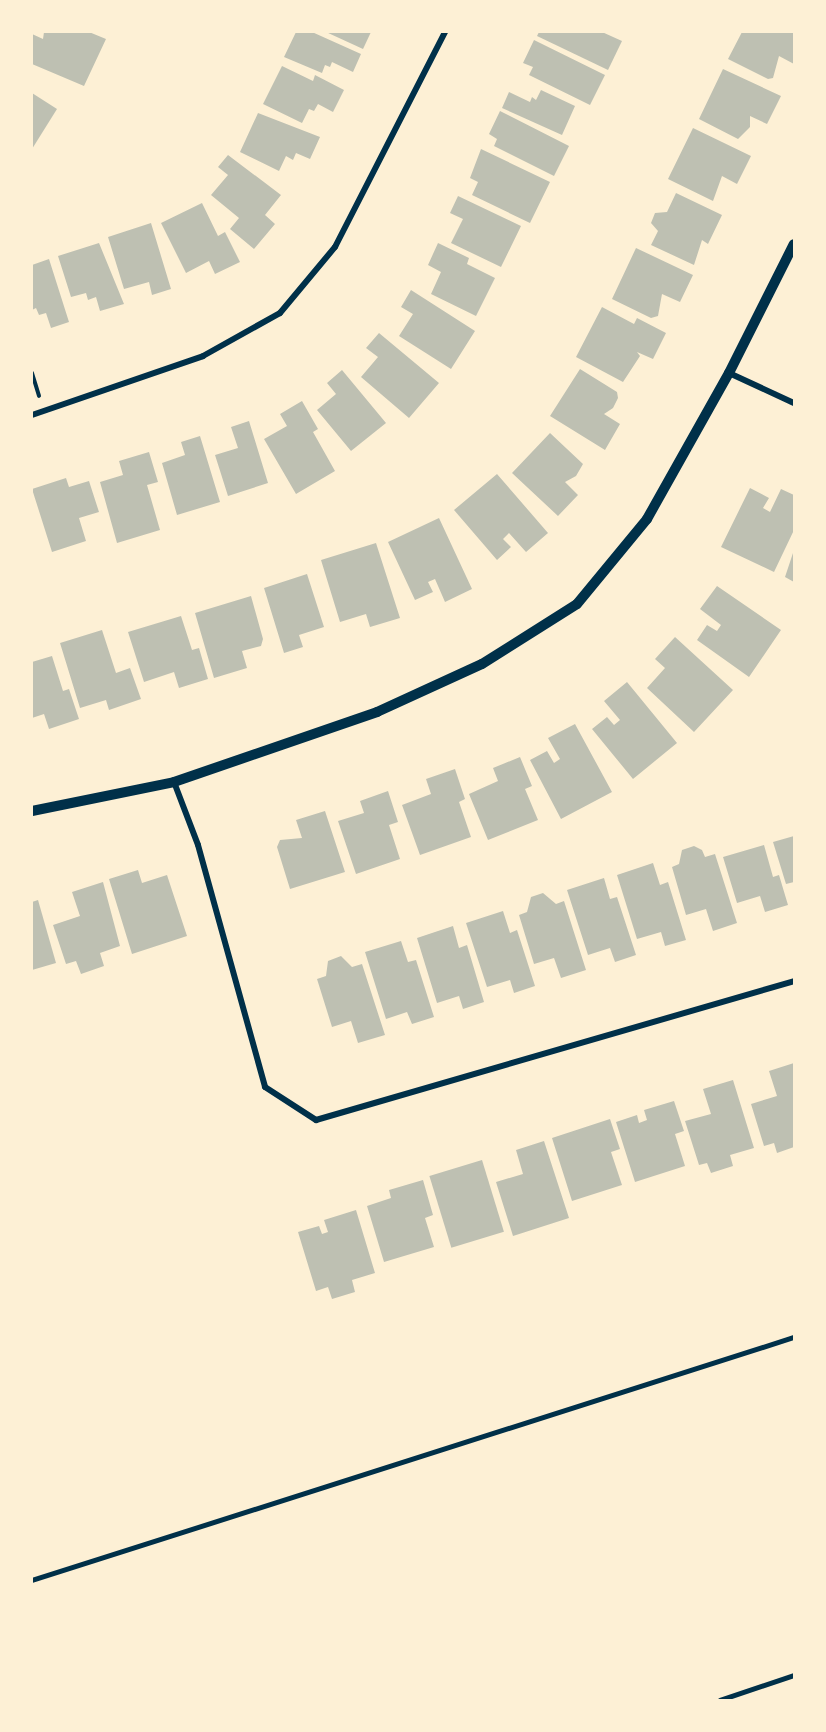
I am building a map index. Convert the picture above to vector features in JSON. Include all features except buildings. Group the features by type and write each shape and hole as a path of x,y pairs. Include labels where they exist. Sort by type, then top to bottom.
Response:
{"street":[{"path":"32,415 203,356 280,313 335,247 445,32"},
{"path":"32,811 174,782 377,712 482,664 577,604 647,519 729,373 795,244"},
{"path":"729,373 795,403"},
{"path":"174,782 198,845 265,1088 315,1120 795,981"}],"lane":[{"path":"32,1580 795,1337"},
{"path":"720,1701 795,1676"}]}
